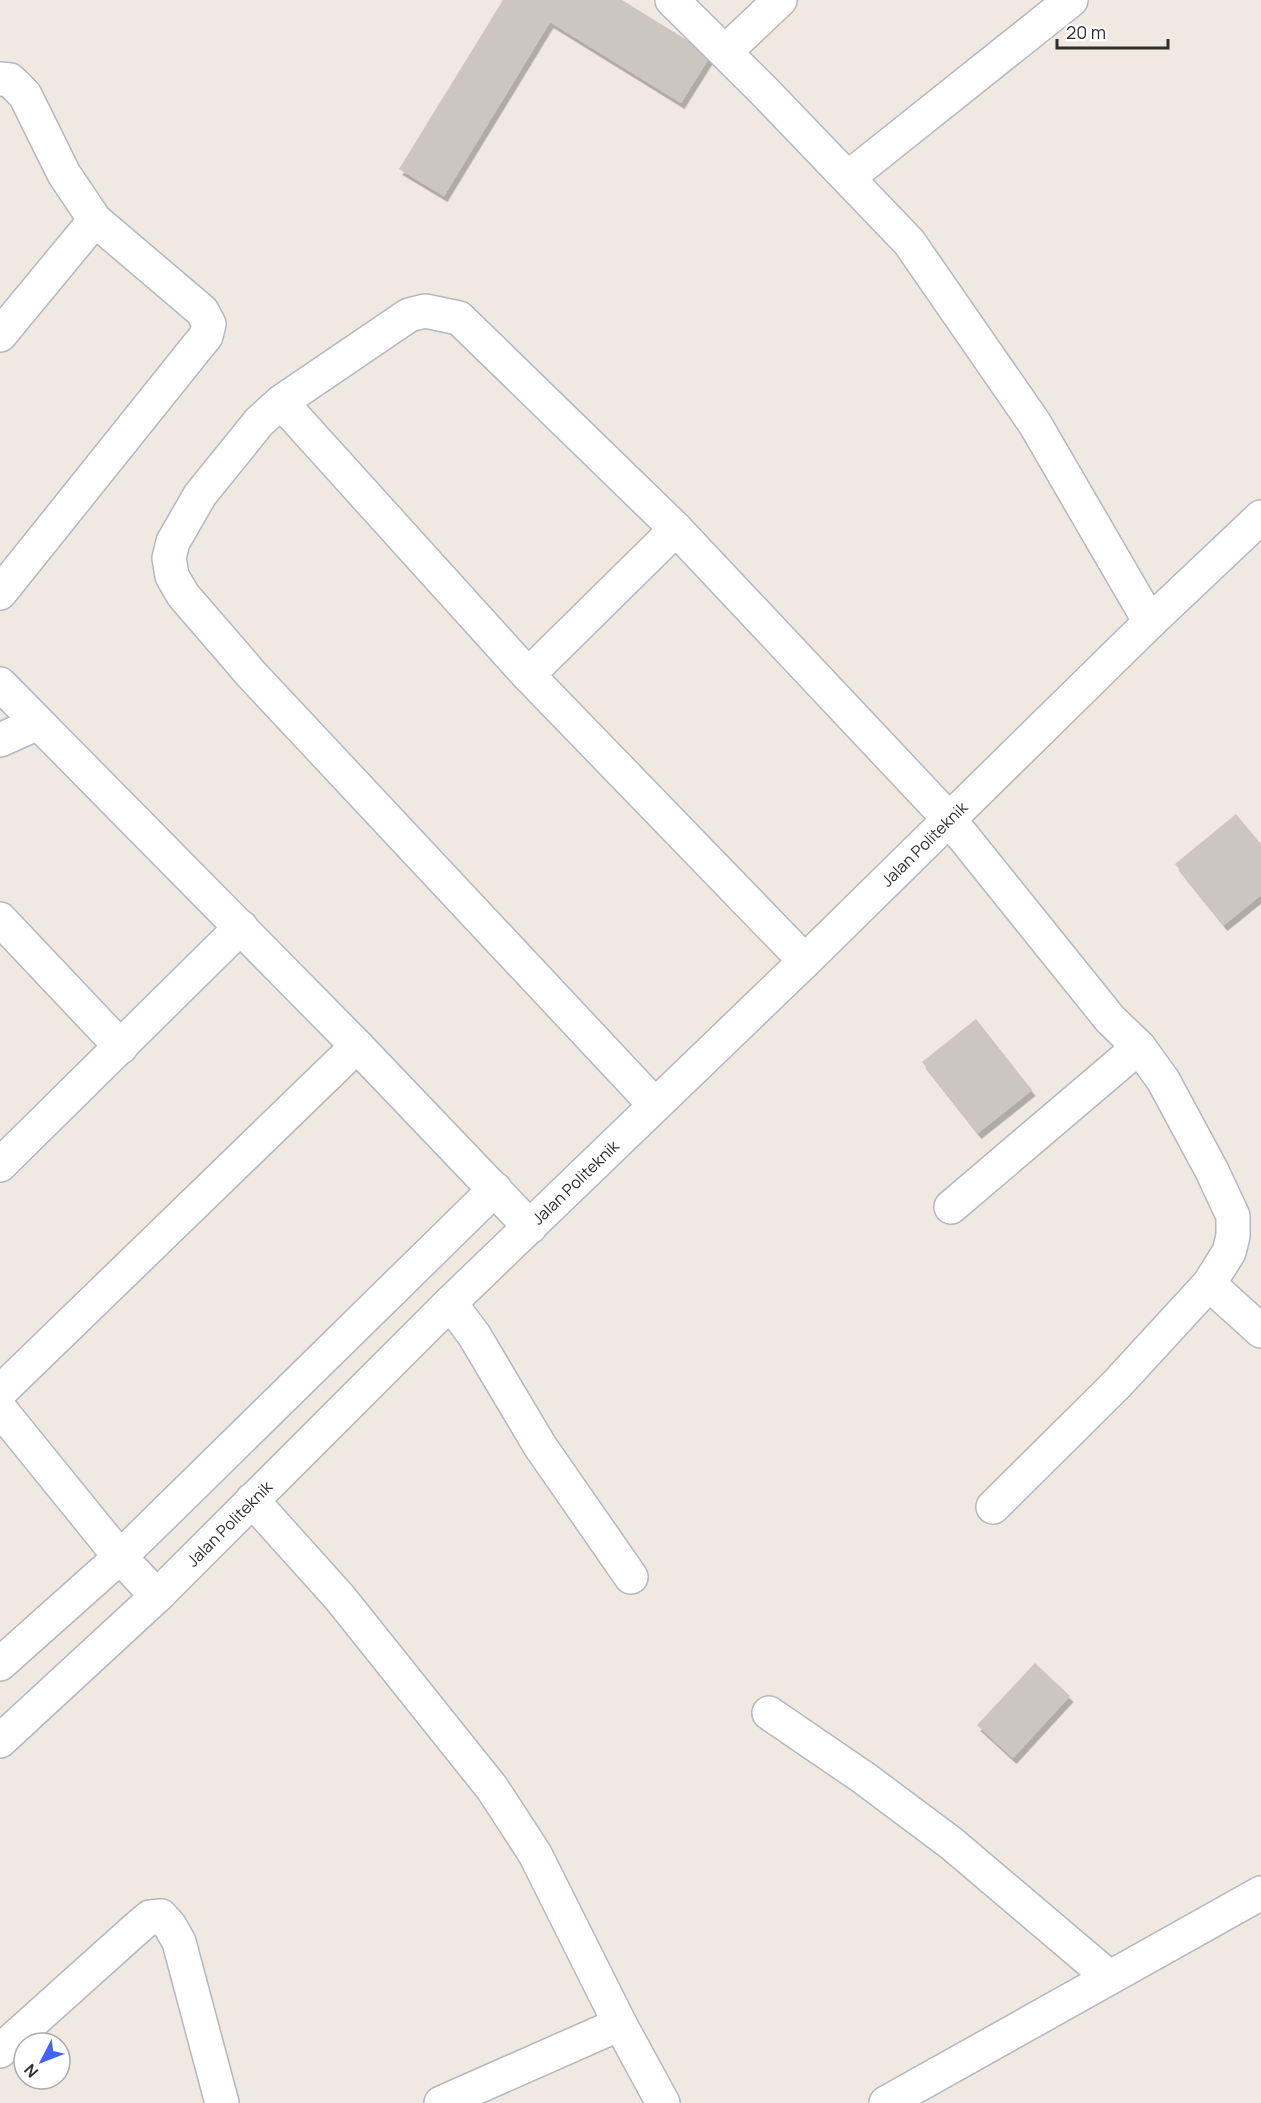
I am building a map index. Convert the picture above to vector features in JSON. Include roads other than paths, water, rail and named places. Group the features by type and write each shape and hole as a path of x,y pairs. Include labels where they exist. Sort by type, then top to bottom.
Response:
{"street":[{"path":"672,0 849,177 909,242 1035,424 1150,622"},
{"path":"725,52 780,0"},
{"path":"849,177 1071,0"},
{"path":"0,79 10,80 25,95 64,174 95,220 202,311 209,324 209,329 197,347 0,593"},
{"path":"0,335 95,220"},
{"path":"654,1104 252,675 183,594 172,576 169,558 173,542 200,495 259,422 281,402 409,315 425,311 459,318 676,530 949,819 1110,1019 1139,1047 1163,1080 1212,1171 1233,1216 1233,1236 1229,1252 1209,1284 1117,1384 993,1507"},
{"path":"281,402 528,675 805,961"},
{"path":"528,675 676,530"},
{"name":"Jalan Politeknik","path":"0,1741 157,1596 450,1303 805,961 1150,622 1254,534"},
{"path":"0,684 241,927 530,1227"},
{"path":"0,740 38,723"},
{"path":"0,920 121,1047"},
{"path":"0,1165 241,927"},
{"path":"0,1392 357,1046"},
{"path":"951,1207 1139,1047"},
{"path":"0,1664 120,1557 495,1189"},
{"path":"1209,1284 1261,1331"},
{"path":"450,1303 474,1335 540,1446 631,1577"},
{"path":"0,1409 120,1557 157,1596"},
{"path":"252,1500 340,1598 492,1788 535,1854 620,2024 663,2103"},
{"path":"769,1713 951,1843 1109,1977"},
{"path":"886,2103 1261,1893"},
{"path":"0,2051 137,1928 156,1915 165,1919 179,1942 222,2103"},
{"path":"441,2103 620,2024"}]}
